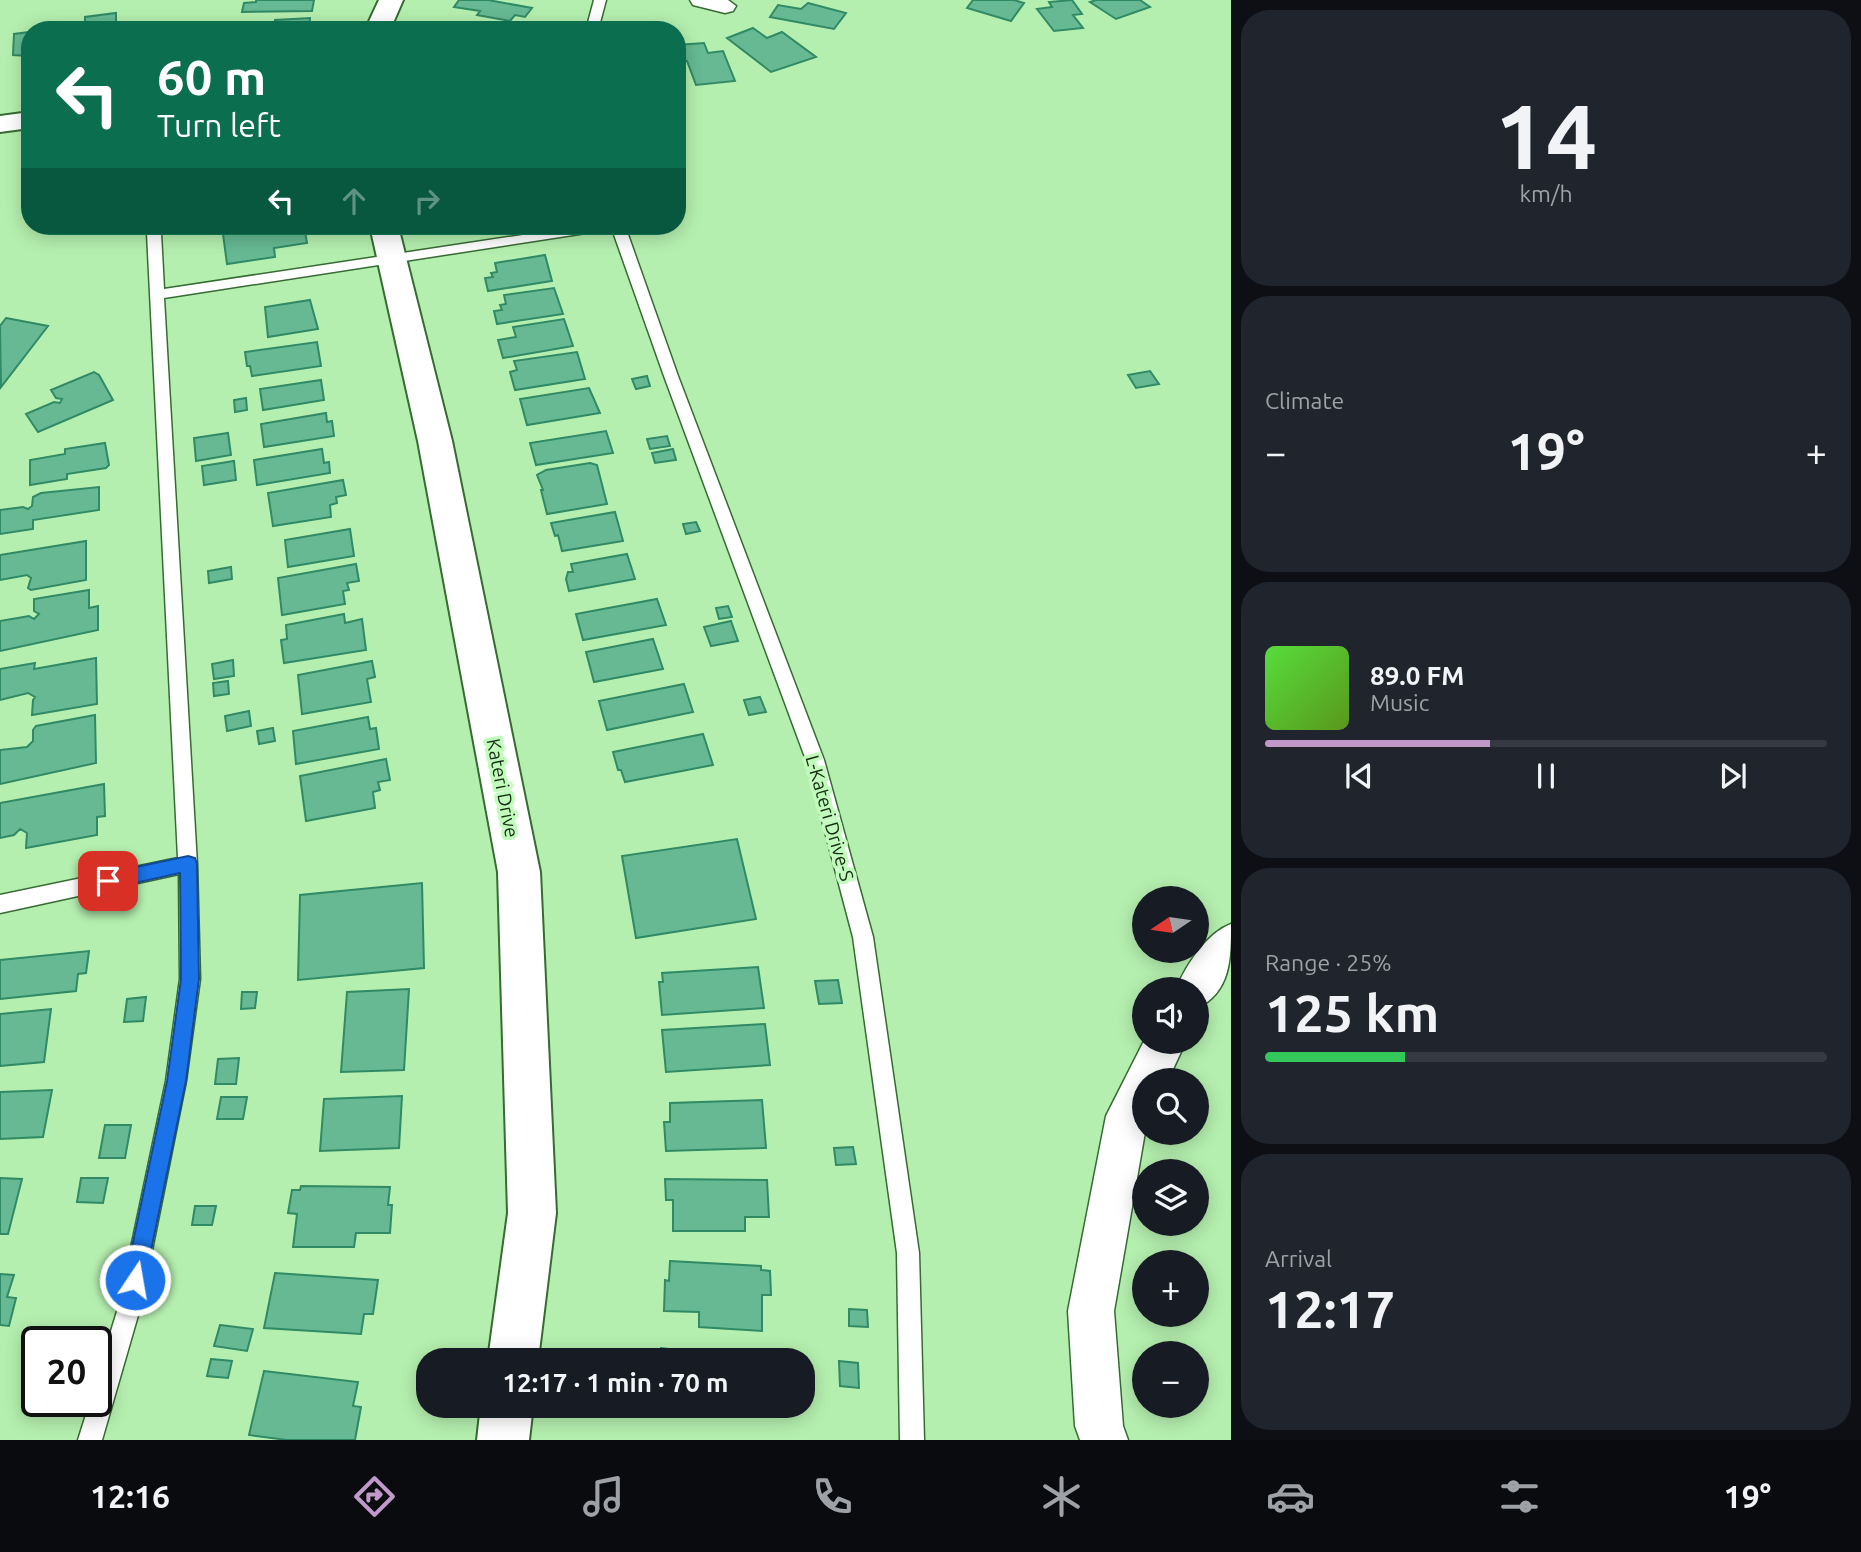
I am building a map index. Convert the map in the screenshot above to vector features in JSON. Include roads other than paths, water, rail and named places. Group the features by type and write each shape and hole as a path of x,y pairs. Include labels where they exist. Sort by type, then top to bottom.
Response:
{"street":[{"path":"381,21 391,0"},
{"path":"701,0 725,6"},
{"path":"0,124 21,121"},
{"name":"Kateri Drive","path":"388,243 435,441 519,872 532,1213 515,1348"},
{"path":"1205,977 1231,942"},
{"path":"1104,1440 1099,1426 1091,1311 1127,1116 1132,1106"},
{"path":"503,1440 506,1418"}],"lane":[{"path":"594,21 600,0"},
{"path":"90,1440 130,1305 176,1081 190,979 188,864 154,235"},
{"path":"157,295 388,243 492,235"},
{"name":"L-Kateri Drive-S","path":"621,235 815,760 863,937 908,1253 912,1440"},
{"path":"0,904 188,864"}]}
